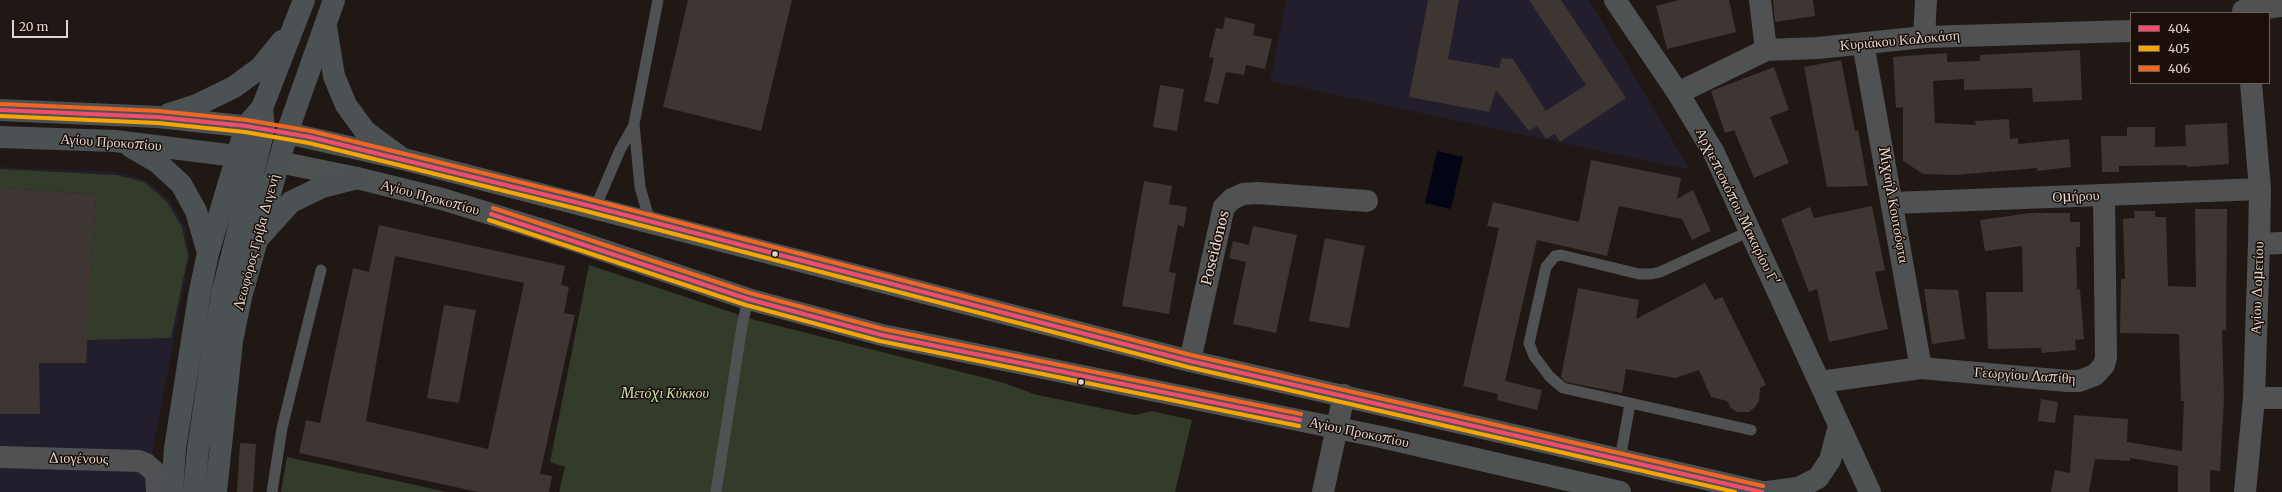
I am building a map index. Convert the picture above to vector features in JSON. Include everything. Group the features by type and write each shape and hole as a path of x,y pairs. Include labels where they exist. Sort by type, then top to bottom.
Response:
{"main road":[{"name":"Αρχιεπισκόπου Μακαρίου Γ'","path":"1615,0 1678,93 1714,153 1839,426"},
{"path":"158,117 197,105 234,88 269,57 301,8"},
{"name":"Λεωφόρος Γρίβα Διγενή","path":"194,492 198,450 221,301 247,158 257,121 301,8"},
{"path":"330,10 334,76 346,105 365,130 403,159"},
{"name":"Λεωφόρος Γρίβα Διγενή","path":"216,492 232,341 240,297 279,162 286,132 330,10"},
{"name":"Αγίου Προκοπίου","path":"0,110 257,121 286,132 403,159 1190,361 1344,395 1762,492"},
{"name":"Αγίου Προκοπίου","path":"0,137 115,141 279,162 357,178 442,199 748,299 882,335 1336,428 1620,492"},
{"path":"115,141 157,162 181,184 196,211 208,253"},
{"name":"Λεωφόρος Γρίβα Διγενή","path":"172,492 175,448 199,296 208,253 247,158"},
{"path":"255,242 271,222 291,202 322,187 357,178"},
{"path":"1767,492 1798,488 1818,478 1830,460 1839,426"},
{"path":"1839,426 1870,492"}],"street":[{"path":"1760,0 1766,50"},
{"path":"1924,37 1926,0"},
{"path":"2243,8 2282,6"},
{"name":"Κυριάκου Κολοκάση","path":"1678,93 1766,50 1818,48 1924,37 2130,31"},
{"name":"Μιχαήλ Κουτσόφτα","path":"1863,43 1893,203 1921,368"},
{"name":"Αγίου Δομετίου","path":"2245,492 2254,398 2260,244 2260,189 2251,84"},
{"name":"Ομήρου","path":"1893,203 2260,189"},
{"name":"Poseidonos","path":"1190,361 1224,207 1232,199 1243,194 1257,193 1367,201"},
{"name":"Γεωργίου Λαπίθη","path":"1820,382 1921,368 2067,381 2086,379 2101,369 2106,357 2104,196"},
{"path":"2260,244 2282,243"},
{"path":"1323,492 1344,395"},
{"path":"2254,398 2282,398"},
{"name":"Διογένους","path":"0,457 130,460 146,464 153,469 157,476 157,492"}],"lane":[{"path":"650,222 640,187 634,124 658,0"},
{"path":"595,208 620,150 634,124"},
{"path":"1750,231 1660,272 1651,274 1639,274 1561,255 1554,256 1546,267 1530,335 1530,349 1550,377 1563,388 1751,430"},
{"path":"272,492 282,428 321,270"},
{"path":"716,492 742,326 748,299"},
{"path":"1620,459 1630,404"}],"shaded area":[{"path":"1286,0 1589,0 1690,170 1270,81"},
{"path":"1437,151 1463,157 1451,209 1425,203"},
{"path":"0,167 117,172 146,180 169,200 185,226 190,256 153,449 150,492 0,492"}],"green space":[{"path":"0,169 116,175 144,182 167,202 182,227 188,256 171,338 87,340 96,194 0,188"},
{"name":"Μετόχι Κύκκου","path":"589,265 755,320 1001,382 1037,395 1135,415 1151,411 1192,420 1175,492 559,492 565,467 550,462"},
{"path":"287,457 402,482 446,492 281,492"}],"building":[{"path":"688,0 792,0 761,131 663,107"},
{"path":"1428,0 1459,0 1448,59 1499,68 1502,58 1513,59 1546,111 1586,85 1529,0 1561,0 1626,98 1560,142 1555,134 1546,139 1537,126 1529,131 1496,90 1489,112 1409,97"},
{"path":"1679,0 1729,0 1736,32 1667,49 1656,6"},
{"path":"1773,0 1813,0 1815,16 1775,22"},
{"path":"1225,17 1255,24 1253,35 1272,39 1265,69 1246,65 1244,75 1226,72 1218,104 1204,101 1214,58 1209,57 1216,28 1223,29"},
{"path":"2080,50 2082,100 2033,102 2032,88 1964,90 1964,79 1933,81 1935,123 1976,125 1975,121 2009,119 2010,139 2018,138 2018,144 2069,139 2071,167 2037,171 2037,168 1955,175 1923,174 1903,161 1903,107 1896,108 1893,57 1947,53 1947,62 1980,61 1980,55"},
{"path":"1841,60 1855,131 1858,130 1868,186 1827,187 1804,67"},
{"path":"1774,67 1789,110 1770,117 1789,163 1754,178 1734,130 1725,133 1711,91"},
{"path":"1160,85 1184,89 1177,131 1153,127"},
{"path":"2227,123 2229,164 2187,167 2187,165 2119,166 2119,172 2102,172 2101,136 2127,136 2127,127 2155,127 2155,147 2186,146 2185,125"},
{"path":"1591,160 1681,178 1677,199 1693,190 1711,231 1692,240 1682,219 1619,206 1607,256 1537,240 1505,381 1542,390 1537,410 1497,400 1498,394 1463,386 1499,228 1487,226 1493,202 1579,222"},
{"path":"1144,181 1172,186 1169,204 1187,207 1184,227 1178,225 1169,272 1176,273 1169,314 1122,306"},
{"path":"0,188 96,194 86,363 39,363 40,414 0,414"},
{"path":"1872,206 1885,270 1875,272 1888,329 1829,342 1817,289 1809,292 1781,219 1810,207 1814,218"},
{"path":"2195,209 2227,209 2226,330 2222,330 2224,400 2220,471 2210,470 2210,492 2178,492 2178,466 2130,458 2130,461 2095,459 2089,492 2051,492 2055,470 2070,473 2074,415 2128,419 2127,442 2182,451 2184,401 2181,401 2179,334 2120,333 2121,279 2125,279 2123,219 2135,218 2134,211 2155,211 2155,217 2166,217 2168,286 2196,287"},
{"path":"2030,213 2070,213 2070,222 2080,222 2080,247 2076,247 2077,290 2080,289 2084,339 2075,340 2076,350 2042,353 2041,348 1988,349 1986,292 2023,292 2022,246 1985,251 1980,220"},
{"path":"379,225 565,266 561,285 569,287 564,313 575,315 540,474 552,476 549,492 478,492 299,453 306,420 320,423 353,268 369,272","holes":["395,256 524,283 488,449 366,421"]},
{"path":"1253,226 1297,235 1276,333 1233,324 1246,262 1229,258 1233,241 1249,245"},
{"path":"1325,238 1365,246 1349,328 1309,321"},
{"path":"1705,283 1715,300 1722,297 1766,385 1760,388 1759,401 1749,412 1737,412 1731,408 1727,401 1711,397 1699,370 1675,378 1626,369 1622,393 1566,382 1561,377 1578,288 1639,300 1636,319"},
{"path":"1924,289 1958,290 1965,339 1932,344"},
{"path":"444,305 476,310 459,403 427,398"},
{"path":"2041,399 2058,402 2055,423 2038,421"},
{"path":"240,443 256,444 253,492 237,492"}],"transit line":[{"name":"406","path":"0,104 159,111 247,120 311,131 581,197 1191,355 1763,486"},
{"name":"404","path":"0,110 158,117 246,126 310,137 579,203 1190,361 1762,492"},
{"name":"405","path":"0,116 158,123 245,132 309,143 578,209 1188,367 1735,492"},
{"name":"406","path":"493,208 750,293 883,329 1301,414"},
{"name":"404","path":"491,214 748,299 882,335 1300,420"},
{"name":"405","path":"489,220 746,305 880,341 1299,426"}]}
